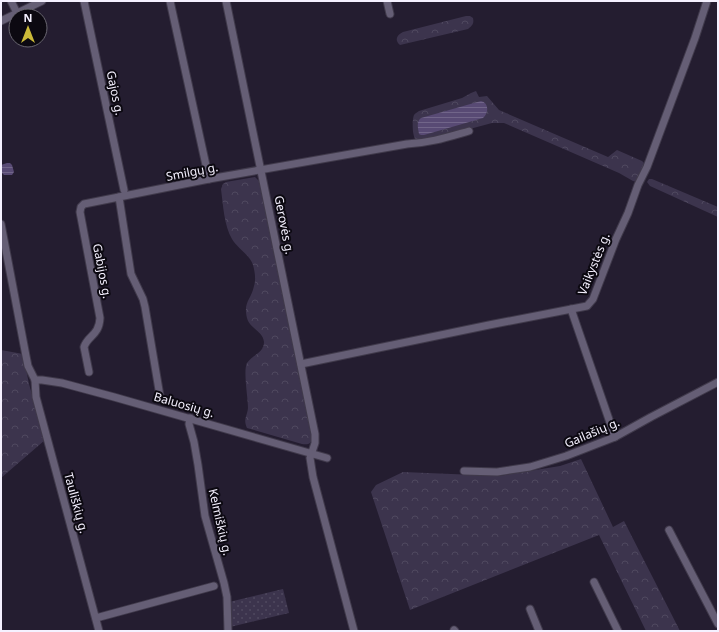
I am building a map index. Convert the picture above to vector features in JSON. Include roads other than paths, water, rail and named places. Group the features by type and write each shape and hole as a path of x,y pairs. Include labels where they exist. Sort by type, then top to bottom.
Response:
{"street":[{"path":"27,8 42,1"},
{"name":"Gajos g.","path":"84,1 124,190"},
{"path":"170,1 209,179"},
{"name":"Gerovės g.","path":"226,1 315,434 315,443 310,462 313,477 354,631"},
{"path":"387,1 390,14"},
{"name":"Vaikystės g.","path":"301,364 587,306 593,299 616,239 649,161 695,38 707,1"},
{"name":"Smilgų g.","path":"119,197 209,179 407,144 436,141 469,131"},
{"path":"119,197 131,274 143,299 145,307 160,396"},
{"name":"Gabijos g.","path":"89,372 84,347 85,343 96,333 100,324 100,318 80,212 81,207 84,204 119,197"},
{"name":"Tauliškių g.","path":"1,224 28,366 34,380 36,396 99,631"},
{"path":"571,309 615,437"},
{"name":"Baluosių g.","path":"34,380 62,383 327,458"},
{"name":"Gailašių g.","path":"464,471 497,472 530,467 566,456 615,437 651,416 718,382"},
{"name":"Kelmiškių g.","path":"190,418 189,424 198,465 205,516 227,597 228,631"},
{"path":"669,530 718,624"},
{"path":"594,582 618,631"},
{"path":"96,618 214,586"},
{"path":"530,608 539,631"}]}
